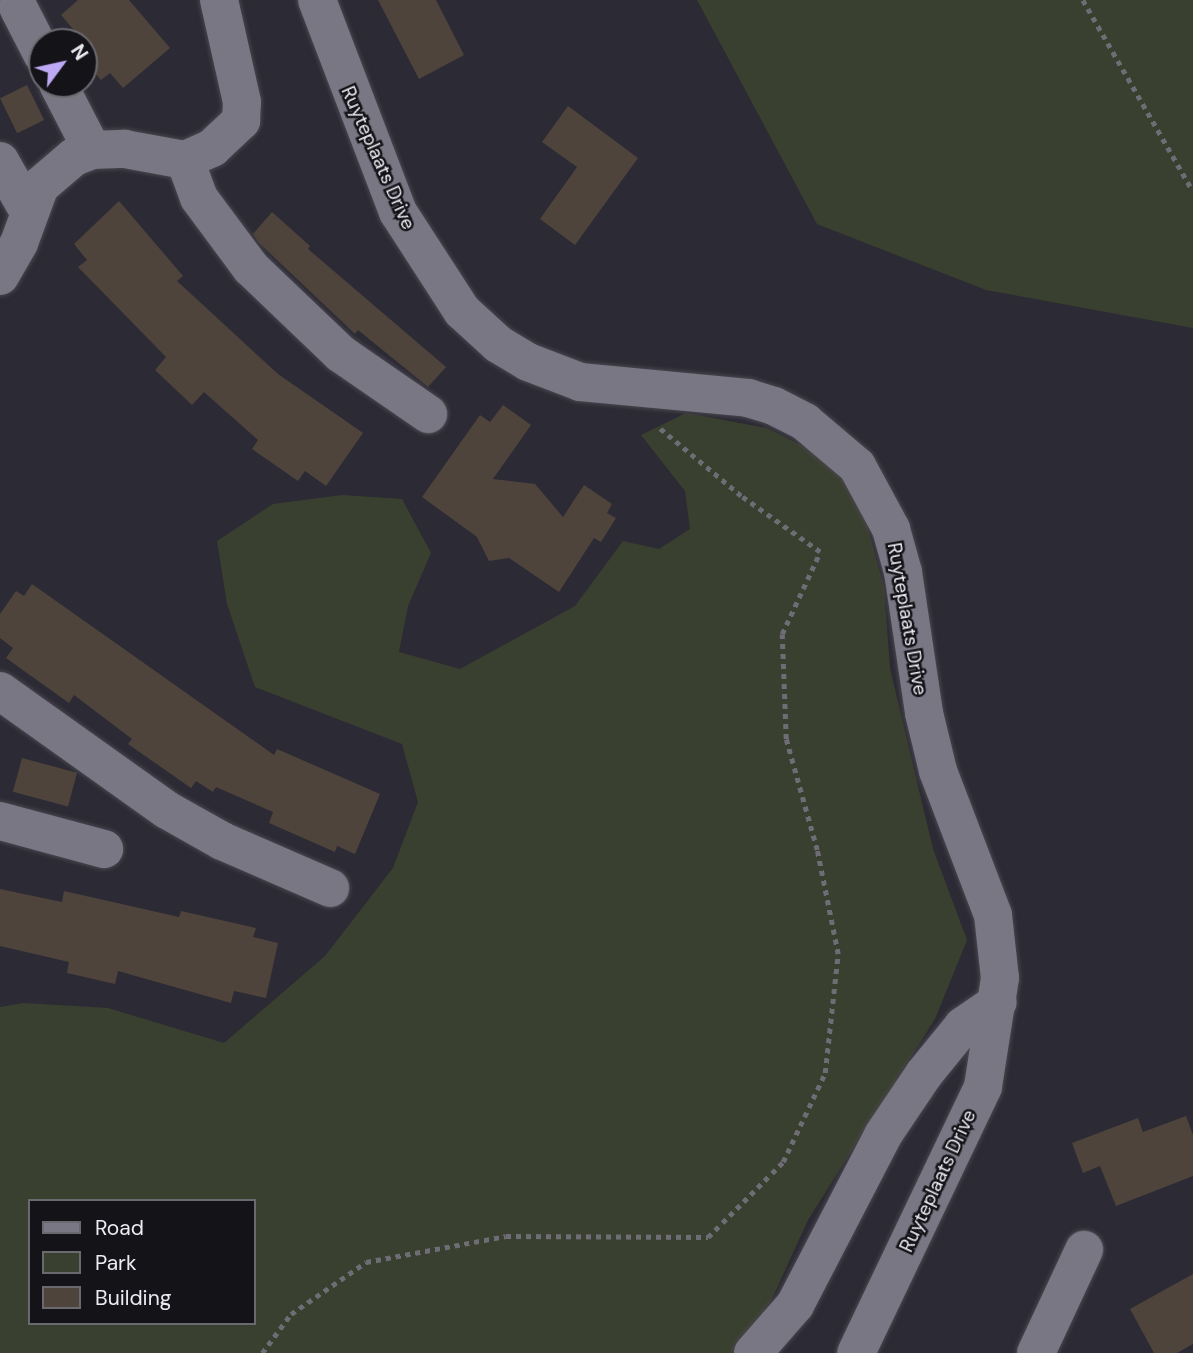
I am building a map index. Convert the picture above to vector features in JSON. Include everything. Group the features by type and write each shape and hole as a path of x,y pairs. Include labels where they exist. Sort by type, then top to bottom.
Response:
{"street":[{"path":"0,276 19,243 40,186 54,171 92,150 125,149 185,160 212,148 240,121 242,102 219,0"},
{"name":"Ruyteplaats Drive","path":"317,0 398,212 462,311 498,344 528,362 580,382 748,398 774,406 806,422 857,466 891,529 903,572 924,713 938,771 993,915 998,939 998,1002 983,1087 856,1353"},
{"path":"18,7 29,28"},
{"path":"65,98 92,150"},
{"path":"185,160 199,198 251,268 341,354 428,414"},
{"path":"0,161 29,212"},
{"path":"0,691 167,810 222,841 330,888"},
{"path":"0,821 104,849"},
{"path":"753,1353 795,1304 883,1135 924,1074 963,1026 998,1002"},
{"path":"1036,1353 1084,1250"}],"path":[{"path":"1083,0 1193,191"},
{"path":"262,1353 291,1314 366,1262 506,1236 708,1237 783,1162 825,1073 838,954 817,850 786,739 782,634 820,552 741,496 608,386"}],"green space":[{"path":"697,0 1193,0 1193,328 986,290 817,224"},
{"path":"686,413 767,428 832,461 865,518 884,587 890,668 933,849 967,940 935,1019 808,1220 756,1334 734,1353 0,1353 0,1007 23,1003 108,1008 224,1043 325,956 393,868 418,802 402,744 255,687 227,604 217,541 273,504 342,495 402,499 431,553 408,606 399,652 460,669 575,606 623,541 659,549 690,529 685,491 641,435"}],"building":[{"path":"78,0 129,0 170,48 123,88 110,73 101,80 98,77 98,28 72,28 61,15"},
{"path":"378,0 436,0 464,55 419,79"},
{"path":"27,85 28,98 33,98 44,120 17,133 0,98"},
{"path":"568,106 638,158 575,245 540,219 577,167 542,142"},
{"path":"119,201 183,276 177,281 278,374 363,433 326,486 305,471 298,481 252,449 258,440 204,392 192,405 155,370 166,357 78,267 87,260 74,244"},
{"path":"272,212 310,246 308,249 446,367 428,387 358,330 355,334 259,243 253,234"},
{"path":"503,405 531,425 493,479 535,484 563,517 584,485 612,504 607,513 616,518 601,542 594,538 559,592 509,558 489,561 477,537 422,497 480,415 490,422"},
{"path":"32,584 274,755 277,749 380,794 355,854 337,846 335,852 269,823 273,812 216,787 213,792 196,781 191,788 128,744 132,739 74,695 69,703 6,658 13,648 0,638 0,614 16,591 24,596"},
{"path":"22,758 77,773 68,807 13,792"},
{"path":"0,889 62,902 64,891 179,917 181,911 256,928 253,937 278,943 266,998 234,991 231,1003 118,971 115,984 67,973 69,962 0,946"},
{"path":"1186,1116 1193,1135 1193,1176 1116,1206 1100,1166 1083,1173 1072,1143 1138,1118 1143,1132"},
{"path":"1193,1274 1193,1344 1177,1353 1154,1353 1130,1309"}]}
